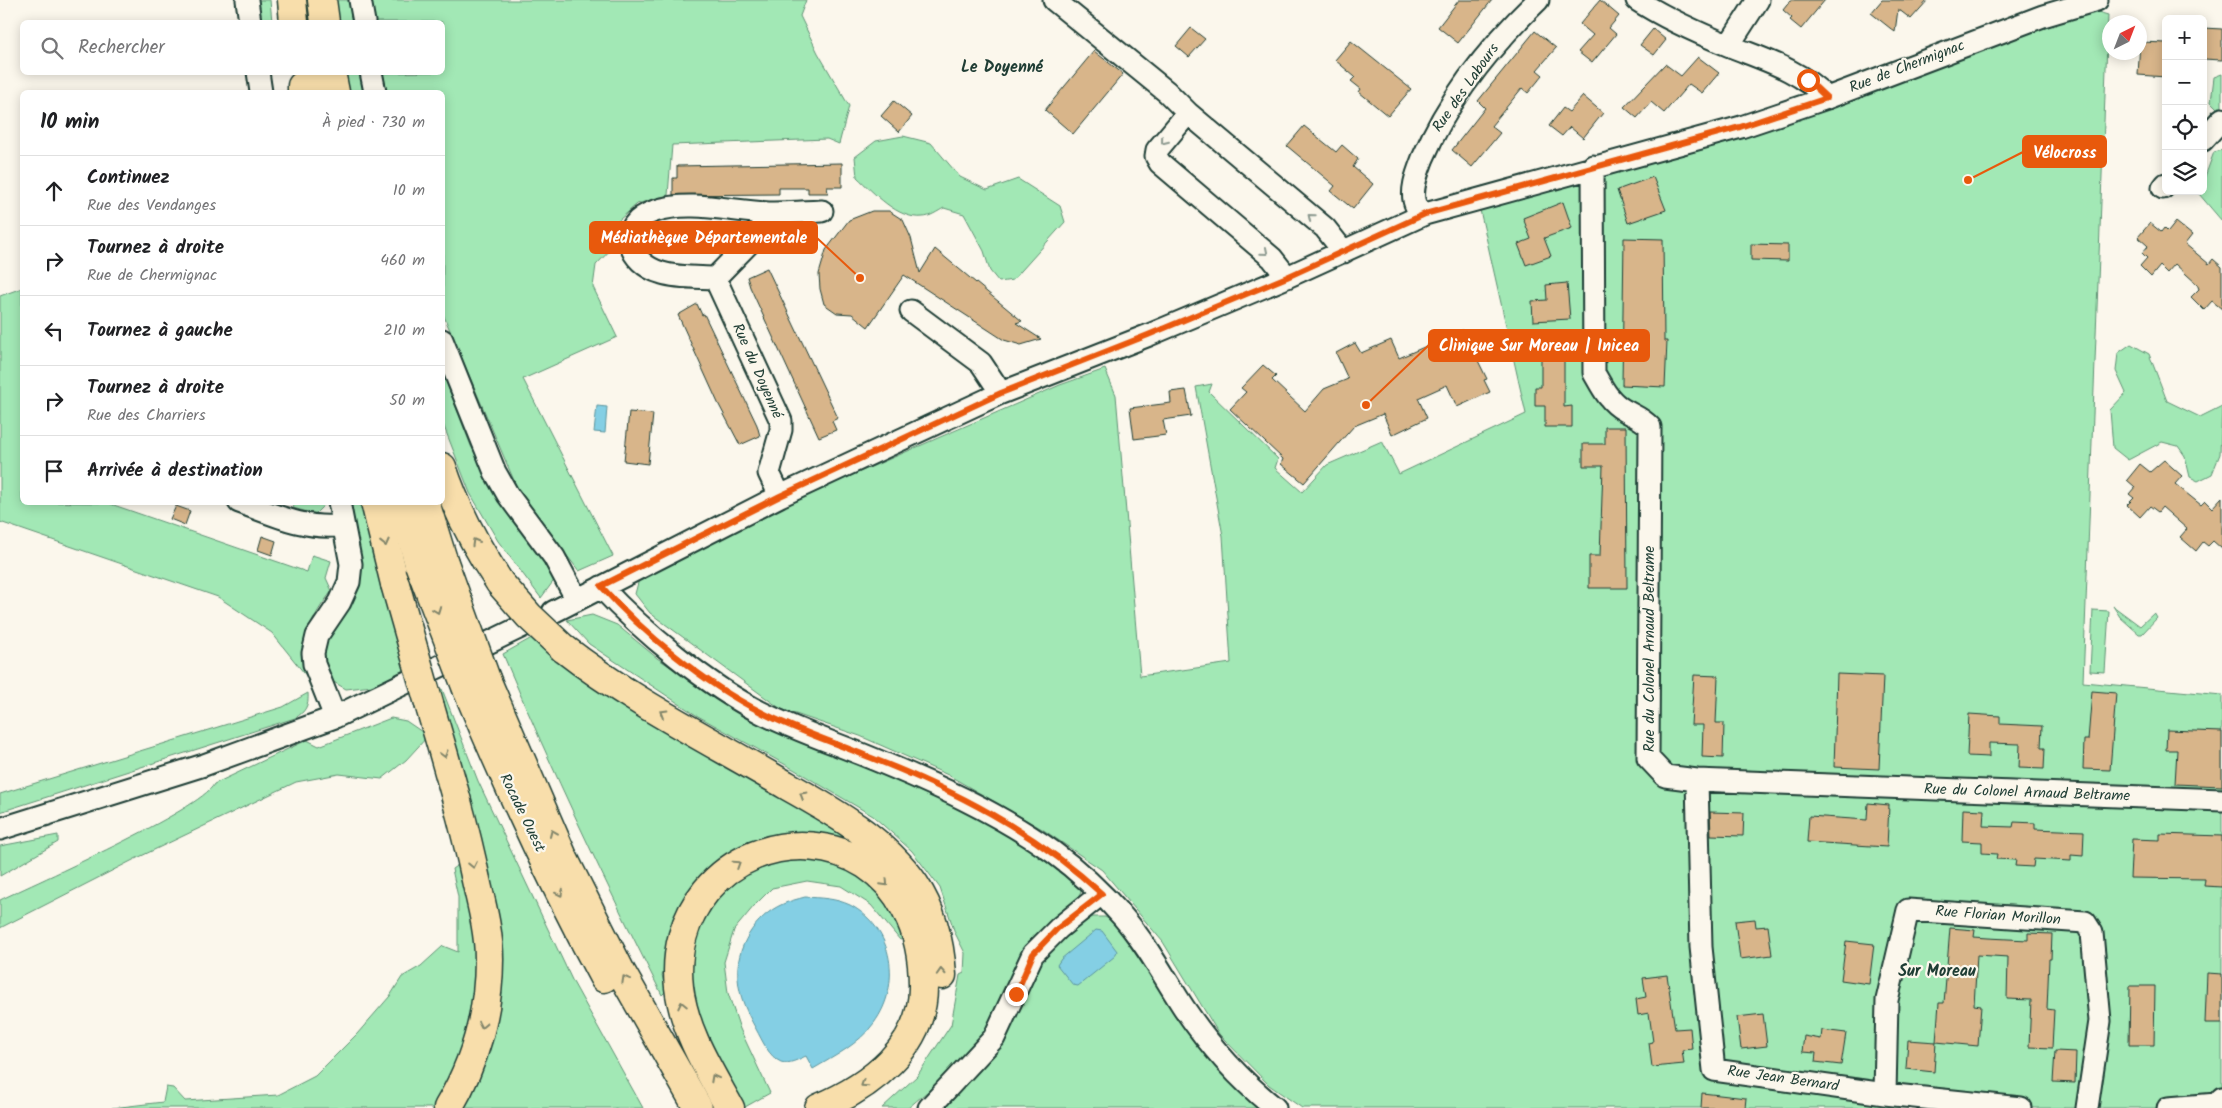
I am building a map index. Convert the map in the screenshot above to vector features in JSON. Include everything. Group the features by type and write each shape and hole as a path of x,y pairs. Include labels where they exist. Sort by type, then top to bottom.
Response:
{"main road":[{"path":"292,0 294,20"},
{"path":"310,0 312,20"},
{"path":"322,0 325,20"},
{"path":"332,75 335,90"},
{"path":"445,476 453,499 500,584 528,616 563,648 618,686 845,820 883,849 915,886 928,910 940,952 942,986 937,1020 928,1042 910,1067 888,1089 856,1108"},
{"path":"376,505 395,584 462,817 484,916 489,958 487,995 481,1032 468,1070 448,1108"},
{"name":"Rocade Ouest","path":"403,505 431,562 477,684 621,972 674,1093 698,1108"},
{"name":"Rocade Ouest","path":"425,505 431,562"},
{"path":"730,1108 699,1050 684,1011 678,967 685,929 699,900 728,870 745,859 766,850 788,846 828,849 866,865 885,882 906,908 917,934 923,962 923,992 918,1018 908,1039 896,1056 880,1073 863,1085 819,1108"}],"street":[{"path":"247,0 250,20"},
{"path":"360,0 364,20"},
{"path":"1054,0 1167,92 1217,140 1325,228 1344,252"},
{"name":"Rue des Labours","path":"1425,214 1416,206 1414,183 1432,138 1445,113 1501,38 1538,0"},
{"path":"1637,0 1684,26 1794,72 1812,84 1827,98"},
{"path":"1729,45 1758,0"},
{"name":"Rue de Chermignac","path":"553,612 780,496 1001,393 1148,335 1287,277 1425,214 1593,166 1740,127 1827,98 2043,16 2097,0"},
{"path":"258,75 261,90"},
{"path":"371,75 374,90"},
{"path":"1188,113 1158,150 1156,156 1160,163 1272,258 1287,277"},
{"path":"2207,135 2222,118"},
{"name":"Rue du Colonel Arnaud Beltrame","path":"1593,166 1594,373 1608,396 1623,410 1640,416 1650,426 1648,758 1665,776 1697,780 2222,800"},
{"path":"768,213 759,233 715,278 671,275 649,268 640,261 630,244 629,235 633,226 655,211 671,208 693,207 768,213 822,211"},
{"name":"Rue du Doyenné","path":"715,278 781,420 781,430 769,473 780,496"},
{"path":"911,311 981,363 1001,393"},
{"path":"445,347 495,472 508,496 554,557 577,600"},
{"path":"247,505 302,523 329,527 343,525"},
{"path":"335,717 314,664 313,653 318,636 340,602 349,582 351,564 340,505"},
{"path":"601,586 655,638 730,694 760,712 797,729 870,757 972,802 1053,852 1102,894 1124,919 1147,949 1186,1009 1216,1050 1232,1069 1275,1108"},
{"path":"0,829 204,765 335,717 523,626"},
{"name":"Rue Jean Bernard","path":"1697,780 1701,947 1714,1070 1885,1094 2022,1108"},
{"path":"929,1108 994,1038 1033,954 1058,928 1102,894"},
{"name":"Rue Florian Morillon","path":"1885,1094 1887,1000 1908,910 2085,922 2092,933 2100,1021 2087,1108"},
{"path":"2168,1108 2217,1104 2222,1098"}],"green space":[{"path":"257,0 270,0 272,20 260,20"},
{"path":"332,0 352,0 356,20 335,20"},
{"path":"370,0 806,0 800,16 818,53 849,106 839,144 827,139 672,145 668,195 637,204 618,221 616,244 596,265 593,287 617,337 523,379 613,556 579,571 521,497 445,319 445,90 383,90 380,75 445,75 445,20 373,20"},
{"path":"2074,5 2108,15 2102,15 2102,60 2106,60 2083,682 2222,695 2222,1108 1302,1108 1269,1085 1219,1034 1163,942 1102,870 1042,829 948,775 860,736 781,709 650,613 635,594 639,579 749,520 1060,385 1105,369 1116,395 1140,676 1231,663 1223,536 1196,387 1212,384 1209,392 1278,459 1275,468 1302,492 1327,465 1382,441 1399,474 1526,414 1480,210"},
{"path":"2222,74 2222,107 2218,109 2211,102 2214,77"},
{"path":"343,75 363,75 365,90 346,90"},
{"path":"903,136 931,143 960,177 987,190 1018,179 1060,206 1065,222 1013,280 999,282 990,271 984,251 964,214 944,208 926,217 914,217 905,214 887,204 857,177 855,157 876,141"},
{"path":"2222,150 2222,221 2200,195 2207,195 2207,171 2214,152"},
{"path":"20,289 20,505 114,505 307,572 312,555 331,561 326,578 332,591 318,610 305,643 305,666 308,678 272,633 218,597 0,522 0,296"},
{"path":"2131,344 2149,354 2167,401 2200,417 2222,406 2220,454 2212,474 2198,481 2190,477 2185,456 2178,446 2162,442 2128,460 2113,448 2110,410 2126,393 2116,371 2118,353"},
{"path":"445,379 471,446 510,515 545,562 555,579 541,598 498,541 470,493 445,429"},
{"path":"294,505 324,505 315,514 293,508"},
{"path":"348,505 367,505 409,667 373,686 346,689 330,680 321,653 324,640 341,614"},
{"path":"2113,606 2140,626 2154,613 2157,618 2142,634 2139,634 2120,617"},
{"path":"2093,610 2109,611 2105,672 2090,671"},
{"path":"592,615 617,625 657,658 715,696 934,793 1024,839 1078,882 1081,892 1076,903 994,1024 953,1070 908,1108 882,1108 917,1076 951,1025 960,975 964,973 965,953 955,933 940,888 912,851 873,816 696,715 589,644 567,620"},
{"path":"537,635 833,821 866,852 732,856 662,975 666,991 662,995 580,826 503,654"},
{"path":"442,689 478,781 573,982 643,1108 458,1108 489,1031 437,690"},
{"path":"308,693 306,708 295,718 0,812 0,794 283,707"},
{"path":"391,718 406,721 428,736 406,760 382,779 339,774 296,782 135,859 0,928 0,900 150,828 203,796 214,784 307,740 319,746"},
{"path":"58,835 58,842 0,876 0,846"},
{"path":"787,857 844,864 889,899 908,937 900,940 871,905 841,886 807,881 772,888 754,906 734,930 724,962 728,993 740,1029 770,1093 745,1107 717,1060 700,1018 691,978 693,949 699,929 719,897 749,873"},
{"path":"462,862 478,926 473,1021 437,1108 112,1108 163,1102 166,1087 173,1088 185,1101 278,1095 315,1076 357,1034 390,996 402,977 421,966 443,946 458,952 458,897 452,869"},
{"path":"1093,917 1105,917 1117,924 1267,1108 940,1108 1001,1048 1045,954 1067,933"}],"water":[{"path":"597,406 607,407 605,433 594,432"},
{"path":"805,897 839,901 850,905 865,915 876,928 884,942 889,958 890,975 888,992 883,1008 874,1023 846,1049 813,1069 806,1056 784,1063 777,1060 769,1052 747,1011 738,978 740,955 749,934 756,925 773,909"},
{"path":"1096,930 1102,931 1117,951 1115,956 1078,986 1073,985 1057,965 1061,959"}],"building":[{"path":"1459,0 1492,0 1458,43 1438,27"},
{"path":"1600,0 1619,16 1609,28 1616,34 1592,63 1578,52 1593,35 1580,24"},
{"path":"1791,0 1825,0 1801,29 1790,20 1792,18 1783,10"},
{"path":"1882,0 1928,0 1911,19 1898,9 1895,32 1871,13"},
{"path":"1191,28 1205,39 1189,57 1176,46"},
{"path":"2207,28 2222,29 2222,60 2207,59"},
{"path":"1653,29 1666,40 1654,55 1640,45"},
{"path":"1535,31 1556,48 1537,70 1543,75 1528,93 1522,88 1491,126 1500,133 1472,167 1452,150 1485,108 1478,101"},
{"path":"1351,41 1411,89 1388,116 1359,92 1361,89 1351,81 1355,77 1335,60"},
{"path":"2147,42 2162,43 2162,77 2138,75 2139,60 2147,60"},
{"path":"1094,51 1123,74 1073,134 1045,110"},
{"path":"1698,57 1719,73 1702,93 1689,84 1664,113 1651,102 1637,118 1624,107 1665,64 1681,76"},
{"path":"1583,96 1603,113 1583,138 1570,127 1562,136 1549,126 1563,108 1569,112"},
{"path":"894,101 912,116 899,132 881,116"},
{"path":"1304,126 1336,152 1342,145 1358,159 1353,167 1373,184 1353,209 1331,191 1335,186 1287,146"},
{"path":"842,163 842,187 827,187 828,193 808,193 808,188 779,188 779,194 673,195 673,178 677,178 677,166"},
{"path":"1653,177 1666,210 1628,223 1617,190"},
{"path":"1563,202 1572,228 1544,238 1551,256 1526,265 1518,244 1531,239 1523,218"},
{"path":"872,211 889,211 903,220 911,238 920,273 935,249 1022,321 1016,323 1041,339 1021,345 1004,340 904,275 868,327 852,314 837,313 824,304 819,274 826,250 849,220"},
{"path":"2176,222 2192,235 2185,244 2209,264 2213,259 2222,267 2222,309 2212,301 2204,310 2191,297 2199,289 2197,284 2175,264 2167,273 2160,266 2151,277 2140,266 2147,258 2142,253 2148,246 2138,237 2150,223 2161,232 2164,228 2168,232"},
{"path":"1624,238 1663,239 1664,341 1667,341 1665,387 1622,385"},
{"path":"1751,244 1788,245 1788,261 1751,260"},
{"path":"767,268 838,418 832,421 836,430 819,437 750,287 747,277"},
{"path":"1567,283 1570,319 1533,321 1532,301 1547,300 1546,285"},
{"path":"697,304 702,315 704,314 757,425 760,436 740,445 718,403 678,315"},
{"path":"1463,330 1487,379 1484,380 1490,392 1457,407 1447,385 1418,398 1427,418 1392,435 1383,414 1354,426 1304,483 1281,464 1283,459 1230,409 1246,392 1241,388 1263,365 1276,376 1272,380 1305,411 1324,389 1348,379 1336,353 1355,343 1361,353 1391,340 1399,358"},
{"path":"1541,352 1564,352 1564,407 1572,406 1572,427 1545,427 1545,406 1535,406 1535,387 1541,387"},
{"path":"1186,390 1191,416 1163,420 1166,435 1134,439 1130,408 1171,403 1170,392"},
{"path":"629,412 653,414 648,464 624,461"},
{"path":"1605,427 1626,427 1627,588 1589,588 1589,556 1600,556 1603,466 1583,466 1583,444 1605,444"},
{"path":"2164,460 2182,476 2175,484 2201,505 2205,501 2212,508 2222,497 2222,549 2213,541 2208,546 2203,542 2196,551 2180,537 2187,529 2162,507 2158,512 2150,506 2140,517 2127,505 2134,498 2129,494 2135,487 2127,480 2140,464 2150,472"},
{"path":"176,506 190,511 185,525 170,519"},
{"path":"262,536 276,541 272,555 258,550"},
{"path":"1837,674 1883,676 1879,769 1834,767"},
{"path":"1694,675 1718,676 1716,723 1724,723 1723,758 1702,757 1703,725 1691,725"},
{"path":"2092,691 2116,693 2110,770 2083,769 2084,740 2088,740"},
{"path":"1969,714 2000,716 2000,724 2042,726 2041,748 2045,748 2044,769 2019,768 2020,744 1989,743 1989,757 1967,756"},
{"path":"2167,730 2222,732 2222,786 2175,784 2177,750 2166,750"},
{"path":"1868,803 1889,805 1887,847 1807,842 1809,816 1867,820"},
{"path":"1963,809 1984,810 1983,826 2013,827 2014,822 2035,823 2035,829 2084,831 2083,856 2071,855 2071,861 2034,859 2033,867 2015,866 2016,860 1996,859 1997,854 1982,853 1982,842 1962,841"},
{"path":"1710,812 1744,813 1743,836 1711,835"},
{"path":"2160,834 2222,836 2222,887 2204,886 2205,879 2130,878 2132,839 2160,840"},
{"path":"1755,919 1756,927 1768,926 1772,955 1740,959 1735,921"},
{"path":"1950,928 1975,930 1974,937 1988,938 2028,940 2028,933 2052,934 2047,1009 2054,1010 2052,1048 2029,1047 2031,1000 2007,999 2008,957 1977,955 1974,1005 1981,1006 1978,1046 1936,1042 1939,1003 1944,1003"},
{"path":"1846,941 1874,944 1869,984 1841,980"},
{"path":"2207,973 2222,974 2222,1023 2205,1023"},
{"path":"1667,975 1675,1029 1690,1028 1692,1049 1682,1050 1684,1064 1652,1067 1649,1043 1653,1042 1649,1013 1638,1015 1636,999 1646,997 1643,978"},
{"path":"2130,986 2155,986 2154,1045 2129,1045"},
{"path":"1763,1014 1767,1046 1741,1049 1737,1017"},
{"path":"1822,1030 1846,1033 1841,1065 1815,1062 1816,1053 1802,1052 1804,1036 1821,1039"},
{"path":"1908,1040 1936,1042 1934,1072 1906,1069"},
{"path":"2055,1051 2076,1052 2075,1083 2053,1082"},
{"path":"1702,1093 1746,1098 1745,1108 1701,1108"}],"place":[{"name":"Vélocross","path":"1968,180"},
{"name":"Médiathèque Départementale","path":"860,278"},
{"name":"Clinique Sur Moreau | Inicea","path":"1366,405"}],"district":[{"name":"Le Doyenné","path":"1002,67"},
{"name":"Sur Moreau","path":"1937,971"}],"route":[{"path":"1016,994 1033,954 1058,928 1102,894 1077,870 1053,852 1017,828 972,802 870,757 797,729 760,712 730,694 655,638 601,586 780,496 1001,393 1148,335 1287,277 1425,214 1593,166 1740,127 1827,98 1808,80"}]}
